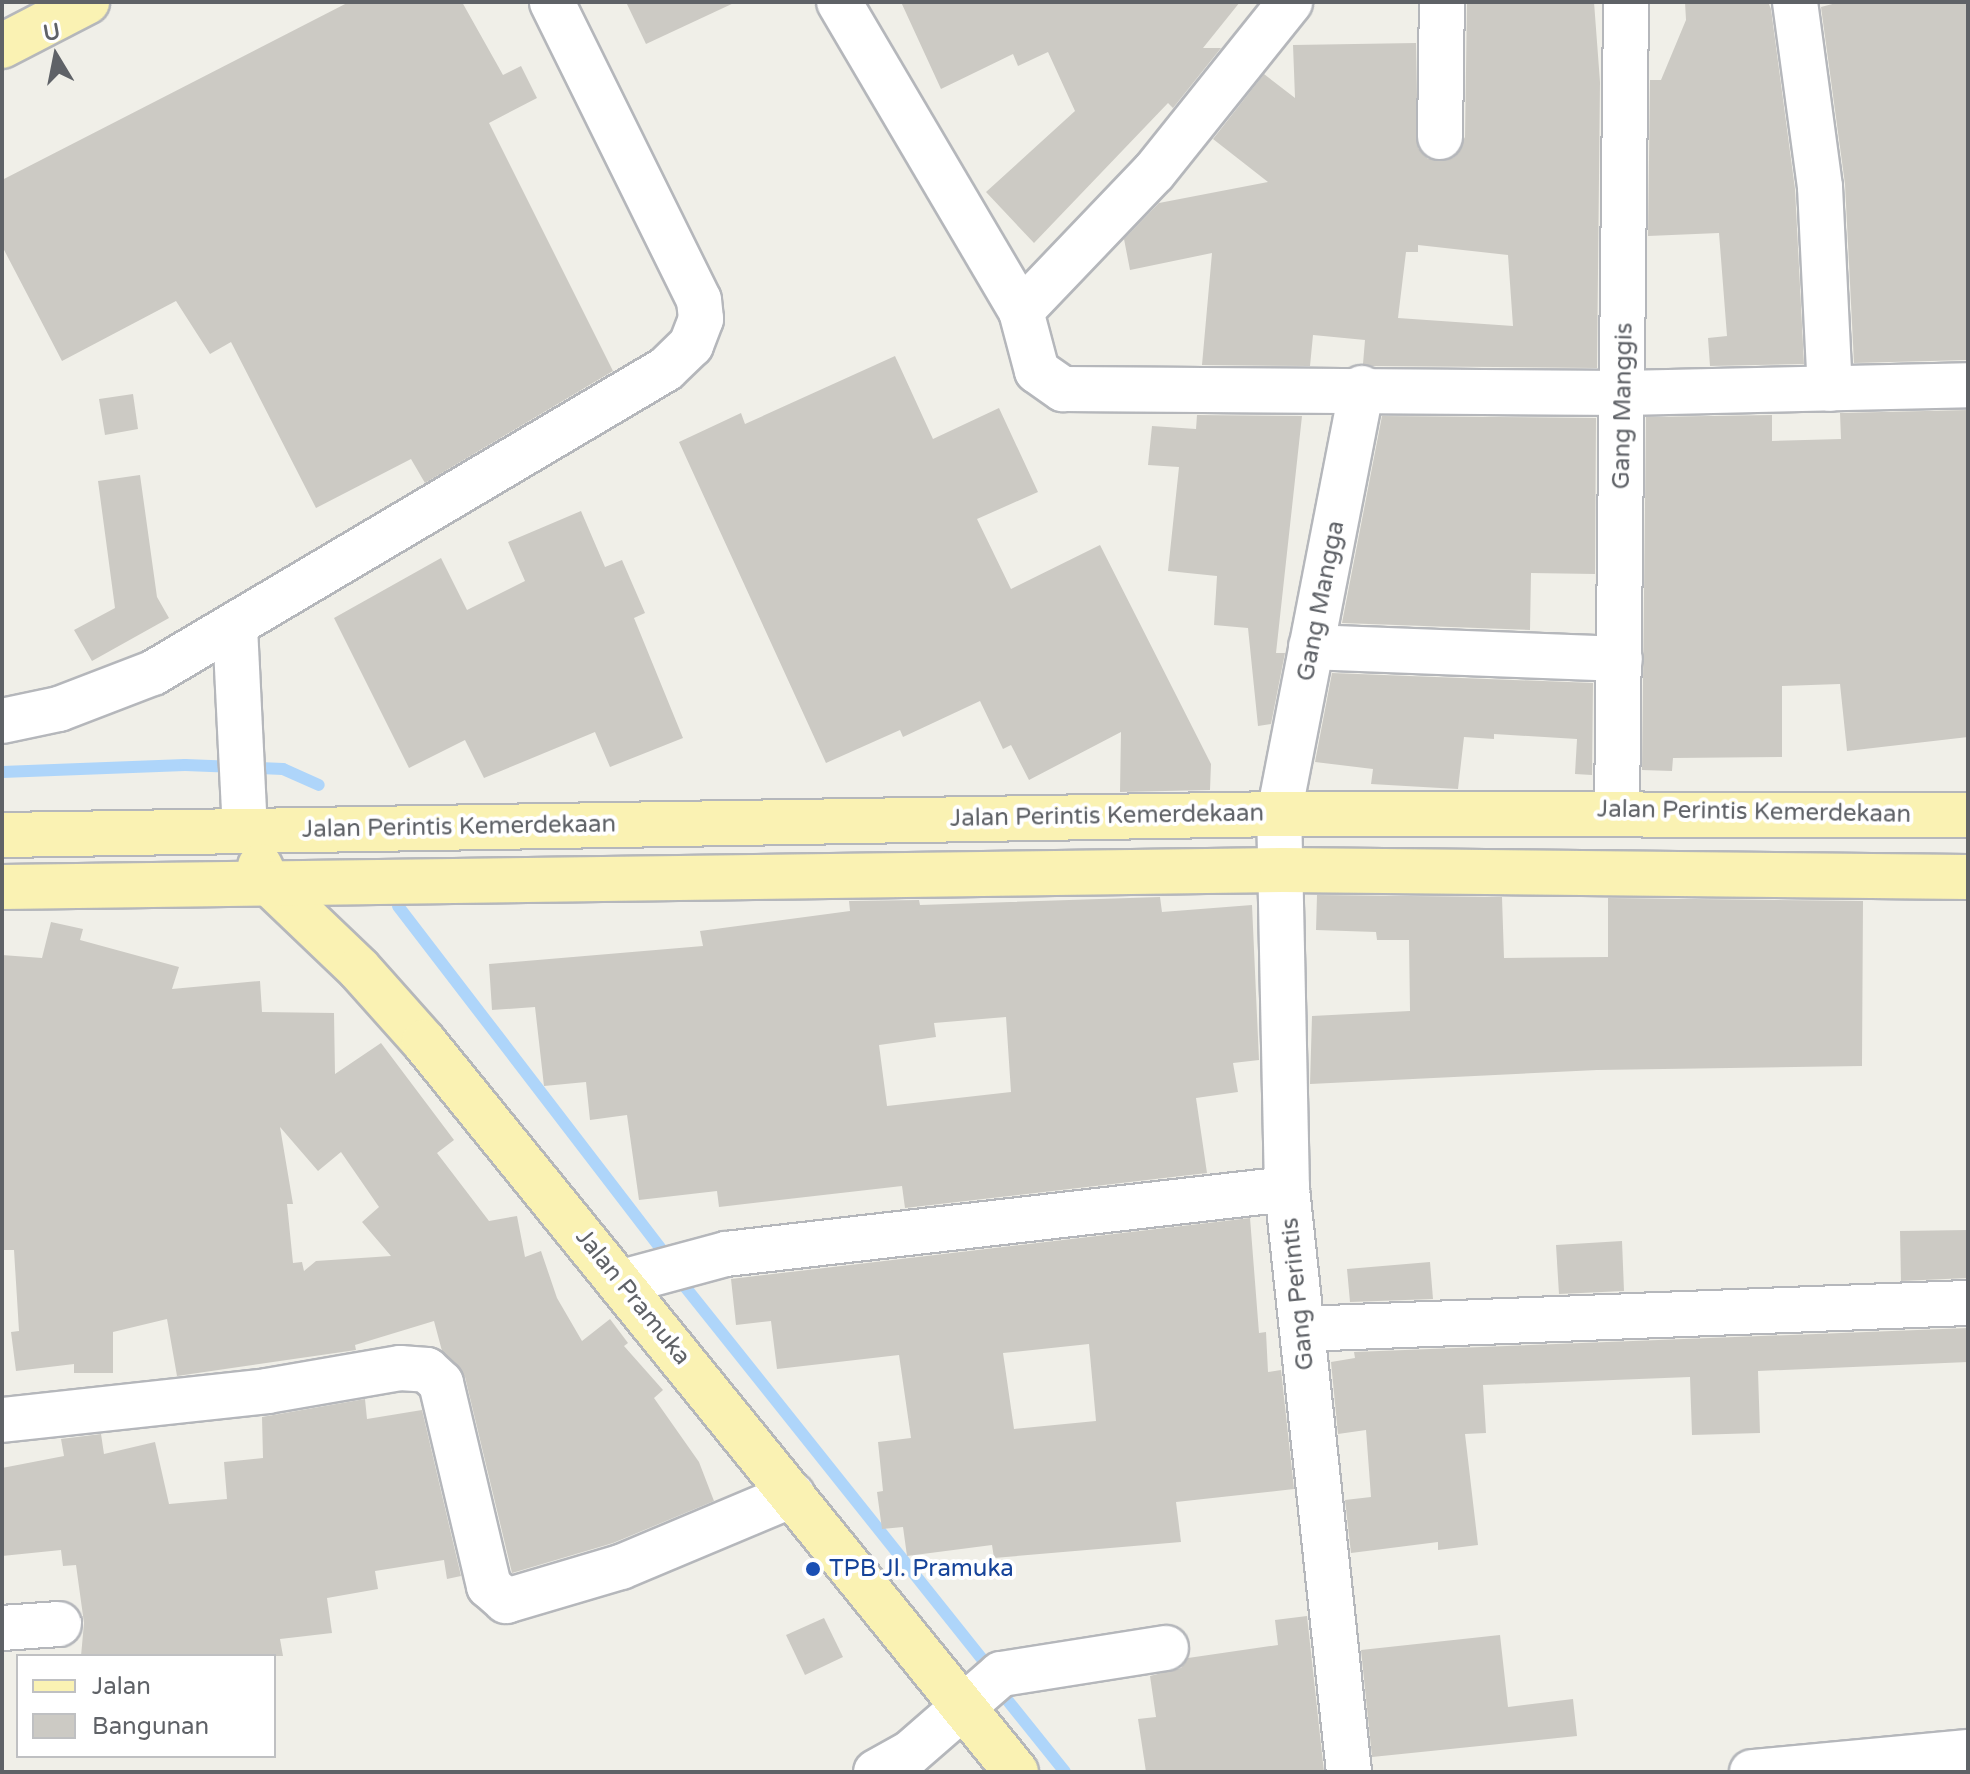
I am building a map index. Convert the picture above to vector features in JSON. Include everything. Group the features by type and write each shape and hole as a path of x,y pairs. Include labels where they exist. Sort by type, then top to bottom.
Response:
{"main road":[{"path":"2,46 86,2"},
{"name":"Jalan Perintis Kemerdekaan","path":"2,835 1279,814 1617,811 1968,815"},
{"name":"Jalan Pramuka","path":"245,830 267,881 374,985 622,1282 1016,1772"},
{"path":"2,887 267,881 1282,870 1968,877"}],"street":[{"path":"2,721 105,694 235,627 666,369 691,345 701,319 699,300 552,2"},
{"path":"839,2 1021,311 1037,371 1063,389 1362,388 1624,393 1968,385"},
{"path":"1021,311 1154,172 1290,2"},
{"path":"1440,137 1442,2"},
{"name":"Gang Manggis","path":"1617,811 1626,2"},
{"path":"1795,2 1820,187 1830,389"},
{"name":"Gang Mangga","path":"1279,814 1362,388"},
{"path":"235,627 245,830"},
{"path":"1311,647 1620,659"},
{"name":"Gang Perintis","path":"1279,814 1287,1189 1336,1618 1349,1772"},
{"path":"622,1282 726,1254 1287,1189"},
{"path":"1302,1329 1968,1303"},
{"path":"2,1420 170,1402 400,1368 436,1376 457,1438 489,1586 506,1601 621,1567 792,1495"},
{"path":"2,1628 59,1624"},
{"path":"876,1772 909,1754 1001,1674 1166,1648"},
{"path":"1752,1772 1968,1752"}],"building":[{"path":"349,2 462,2 503,75 521,66 537,98 489,123 613,371 425,483 411,459 316,508 231,342 210,354 176,301 62,361 2,246 2,180"},
{"path":"626,2 736,2 646,44"},
{"path":"901,2 1240,2 1203,48 1221,48 1173,108 1168,103 1034,243 986,192 1075,111 1048,52 1018,66 1013,54 941,89"},
{"path":"1467,2 1594,2 1600,82 1597,368 1373,366 1363,364 1365,340 1313,335 1310,366 1202,365 1212,253 1130,270 1124,239 1159,203 1268,182 1213,139 1264,74 1295,98 1293,45 1416,43 1418,148 1428,159 1453,158 1465,137","holes":["1418,245 1508,255 1513,326 1398,318 1406,252 1418,252"]},
{"path":"1685,2 1768,2 1771,9 1795,189 1804,364 1710,366 1708,338 1727,336 1719,233 1648,236 1650,80 1661,80 1686,20"},
{"path":"1840,2 1968,2 1968,360 1854,363 1845,184 1821,7"},
{"path":"895,356 933,439 999,408 1038,492 977,519 1011,589 1100,545 1211,764 1210,790 1120,792 1121,732 1029,780 1011,745 1003,749 980,701 903,737 900,730 826,763 679,442 741,413 745,424"},
{"path":"133,394 138,429 105,435 99,399"},
{"path":"1968,410 1968,737 1847,751 1840,684 1782,686 1782,757 1673,758 1672,771 1642,770 1646,417 1772,415 1772,441 1841,439 1840,413"},
{"path":"1197,415 1302,416 1276,653 1285,653 1271,724 1258,726 1248,628 1214,625 1217,576 1168,571 1179,467 1148,465 1152,426 1196,429"},
{"path":"1382,416 1596,418 1595,574 1531,573 1530,630 1342,623"},
{"path":"140,475 157,597 169,618 92,661 74,630 115,608 98,481"},
{"path":"581,511 605,567 622,560 645,613 634,618 683,738 610,767 595,732 484,778 465,740 409,768 334,618 441,558 467,610 525,581 508,542"},
{"path":"1332,673 1593,683 1592,775 1575,774 1577,739 1494,734 1494,739 1464,737 1458,789 1371,784 1373,769 1315,762"},
{"path":"1317,895 1502,897 1504,958 1608,957 1608,898 1863,901 1862,1066 1597,1070 1310,1084 1312,1016 1410,1011 1409,940 1377,940 1376,932 1316,930"},
{"path":"1160,897 1162,912 1252,905 1259,1060 1233,1063 1238,1092 1196,1098 1207,1173 905,1208 902,1186 719,1207 717,1191 639,1200 627,1115 590,1120 586,1082 544,1086 535,1007 492,1010 489,964 703,946 700,931 850,911 849,901 919,900 920,905","holes":["1006,1017 1011,1092 887,1106 879,1045 936,1037 934,1023"]},
{"path":"51,922 83,929 80,940 179,967 172,989 260,981 262,1012 334,1013 335,1074 381,1043 454,1140 437,1153 489,1221 517,1216 525,1257 541,1251 557,1298 582,1341 610,1319 628,1343 624,1346 663,1390 654,1398 699,1462 714,1501 613,1543 512,1573 465,1377 442,1351 434,1321 355,1345 356,1350 177,1376 167,1319 113,1332 113,1373 74,1373 74,1364 16,1371 11,1332 19,1331 14,1250 4,1250 2,1206 2,955 42,958","holes":["280,1127 318,1171 341,1152 379,1207 362,1222 391,1256 316,1261 304,1271 302,1262 293,1263 287,1204 293,1204"]},
{"path":"1250,1218 1259,1333 1266,1332 1268,1372 1281,1370 1294,1489 1176,1502 1181,1542 994,1558 992,1545 907,1556 903,1527 882,1529 877,1492 883,1491 878,1442 911,1438 899,1355 777,1369 771,1321 736,1325 731,1279","holes":["1089,1344 1096,1421 1014,1429 1003,1353"]},
{"path":"1968,1230 1968,1278 1901,1281 1900,1231"},
{"path":"1622,1241 1624,1291 1559,1294 1556,1245"},
{"path":"1430,1262 1433,1299 1350,1302 1347,1269"},
{"path":"1968,1328 1968,1362 1758,1371 1760,1433 1692,1435 1690,1377 1483,1385 1486,1433 1465,1434 1478,1545 1438,1550 1438,1542 1351,1553 1345,1500 1371,1497 1366,1430 1338,1434 1331,1362 1355,1358 1354,1352"},
{"path":"365,1399 367,1419 422,1410 461,1576 447,1579 444,1560 375,1571 378,1589 327,1598 332,1633 280,1639 283,1656 81,1654 84,1623 76,1565 63,1566 61,1550 2,1556 2,1468 64,1456 61,1439 101,1434 104,1454 155,1442 169,1504 227,1499 224,1462 263,1458 262,1417"},
{"path":"1307,1616 1324,1772 1146,1772 1138,1719 1156,1717 1150,1676 1181,1668 1188,1658 1278,1645 1275,1620"},
{"path":"824,1618 843,1657 805,1675 786,1635"},
{"path":"1500,1635 1508,1707 1573,1699 1577,1736 1372,1757 1361,1650"}],"waterway":[{"path":"2,772 185,765 283,769 319,785"},
{"path":"398,906 665,1254"},
{"path":"678,1278 983,1660"},
{"path":"1004,1696 1065,1772"}],"place":[{"name":"TPB Jl. Pramuka","path":"813,1569"}]}
